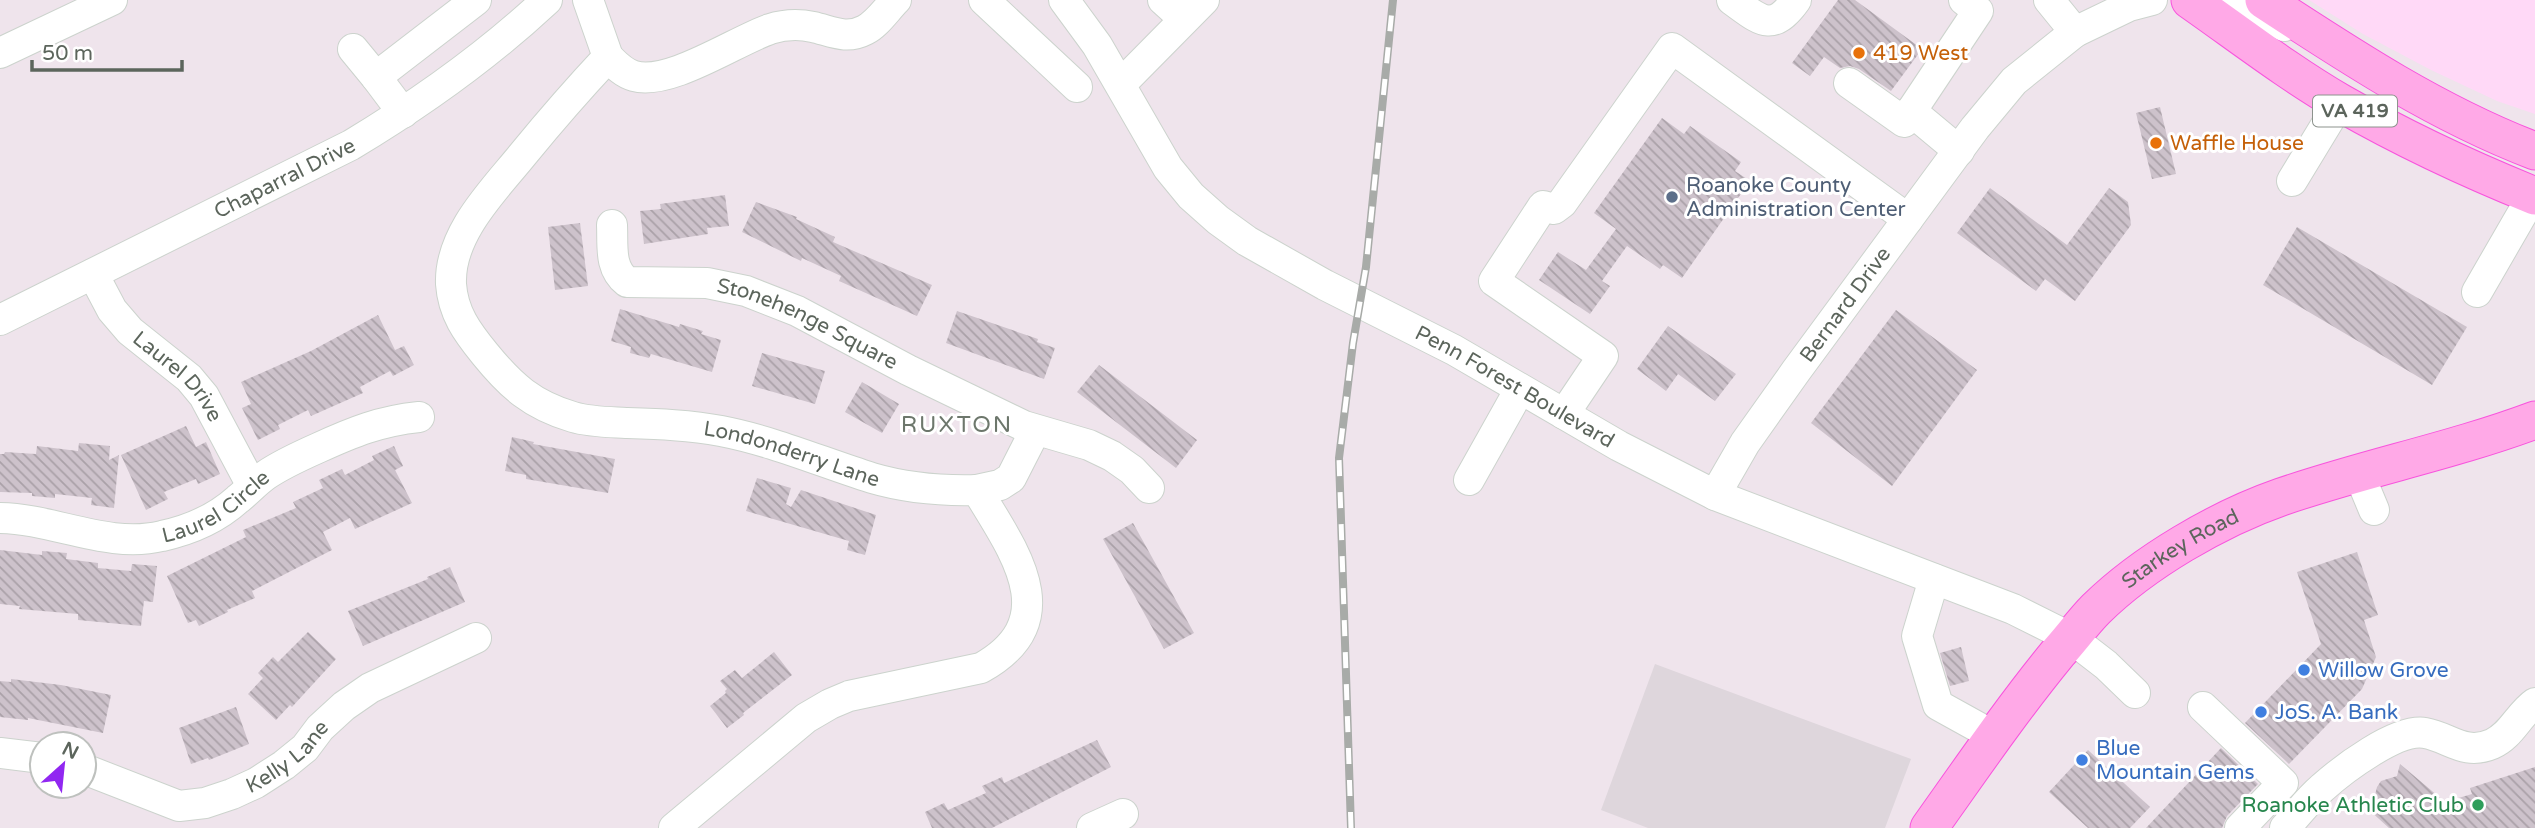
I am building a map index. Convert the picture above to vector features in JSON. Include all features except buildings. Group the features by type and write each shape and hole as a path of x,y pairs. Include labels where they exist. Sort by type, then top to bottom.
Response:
{"main road":[{"name":"VA 419","path":"2190,0 2286,68 2340,102 2412,142 2534,196"},
{"name":"VA 419","path":"2264,0 2403,88 2535,152"},
{"name":"Starkey Road","path":"1929,828 2023,695 2096,609 2177,548 2226,521 2280,497 2455,447 2535,420"}],"street":[{"path":"0,53 112,0"},
{"path":"376,77 476,0"},
{"name":"Chaparral Drive","path":"0,320 351,145 403,113 491,49 547,0"},
{"path":"588,0 608,57 620,69 644,78 683,70 771,29 789,25 812,26 833,34 863,32 873,25 895,0"},
{"path":"984,0 1077,87"},
{"name":"Penn Forest Boulevard","path":"1064,0 1097,45 1168,168 1191,196 1247,241 1314,279 1454,350 1631,452 1715,495 2013,609 2071,638 2136,693"},
{"path":"1732,0 1766,21 1785,16 1796,0"},
{"path":"1849,83 1904,122 1978,11 1964,0"},
{"path":"2049,0 2075,32"},
{"name":"Bernard Drive","path":"2075,32 2098,0"},
{"name":"Bernard Drive","path":"1715,495 1745,443 1767,412 1958,151 2014,81 2075,32 2129,6 2152,0"},
{"path":"2231,0 2283,26 2324,39"},
{"path":"1121,84 1184,6"},
{"path":"1564,414 1603,356 1494,281 1543,206 1554,209 1562,203 1672,48 1908,219"},
{"path":"353,49 403,113"},
{"name":"Londonderry Lane","path":"608,57 563,106 479,207 464,233 453,262 451,283 454,307 463,326 505,379 525,396 549,409 576,418 598,422 718,430 776,444 873,478 914,487 950,491 977,490"},
{"path":"2292,181 2340,102"},
{"path":"1911,111 1958,151"},
{"path":"2477,292 2534,196"},
{"name":"Stonehenge Square","path":"612,225 614,266 627,282 707,282 746,291 797,311 908,370 1035,431 1089,445 1111,456 1132,470 1149,488"},
{"name":"Laurel Drive","path":"93,274 112,310 130,331 189,378 204,396 252,485"},
{"path":"1469,480 1520,389"},
{"name":"Laurel Circle","path":"0,518 54,525 106,537 134,539 161,536 193,527 219,513 252,485 292,460 365,427 394,420 419,418"},
{"path":"674,828 806,718 830,704 849,696 981,668 1000,658 1012,645 1022,626 1027,607 1023,569 977,490 1000,485 1011,478 1035,431"},
{"path":"2360,474 2374,510"},
{"path":"1934,579 1917,636 1938,705 1994,736"},
{"name":"Kelly Lane","path":"98,774 179,806 205,803 232,794 284,765 305,748 320,728 344,706 370,688 477,638"},
{"path":"2285,828 2320,789 2342,771 2388,743 2421,732 2460,747 2492,744 2506,734 2527,708 2535,703"},
{"path":"2203,708 2283,783 2241,828"},
{"path":"0,753 28,756"},
{"path":"1092,828 1123,814"}],"shaded area":[{"path":"2309,0 2535,0 2535,114 2497,101 2431,70 2363,34"},
{"path":"1655,664 1911,759 1885,828 1648,828 1601,810"}],"railway":[{"path":"1351,828 1339,458 1353,343 1366,267 1393,0"}],"place":[{"name":"419 West","path":"1859,53"},
{"name":"Waffle House","path":"2156,143"},
{"name":"Roanoke County Administration Center","path":"1672,197"},
{"name":"Willow Grove","path":"2304,670"},
{"name":"JoS. A. Bank","path":"2261,712"},
{"name":"Blue Mountain Gems","path":"2082,760"},
{"name":"Roanoke Athletic Club","path":"2478,805"}],"district":[{"name":"RUXTON","path":"957,425"}]}
